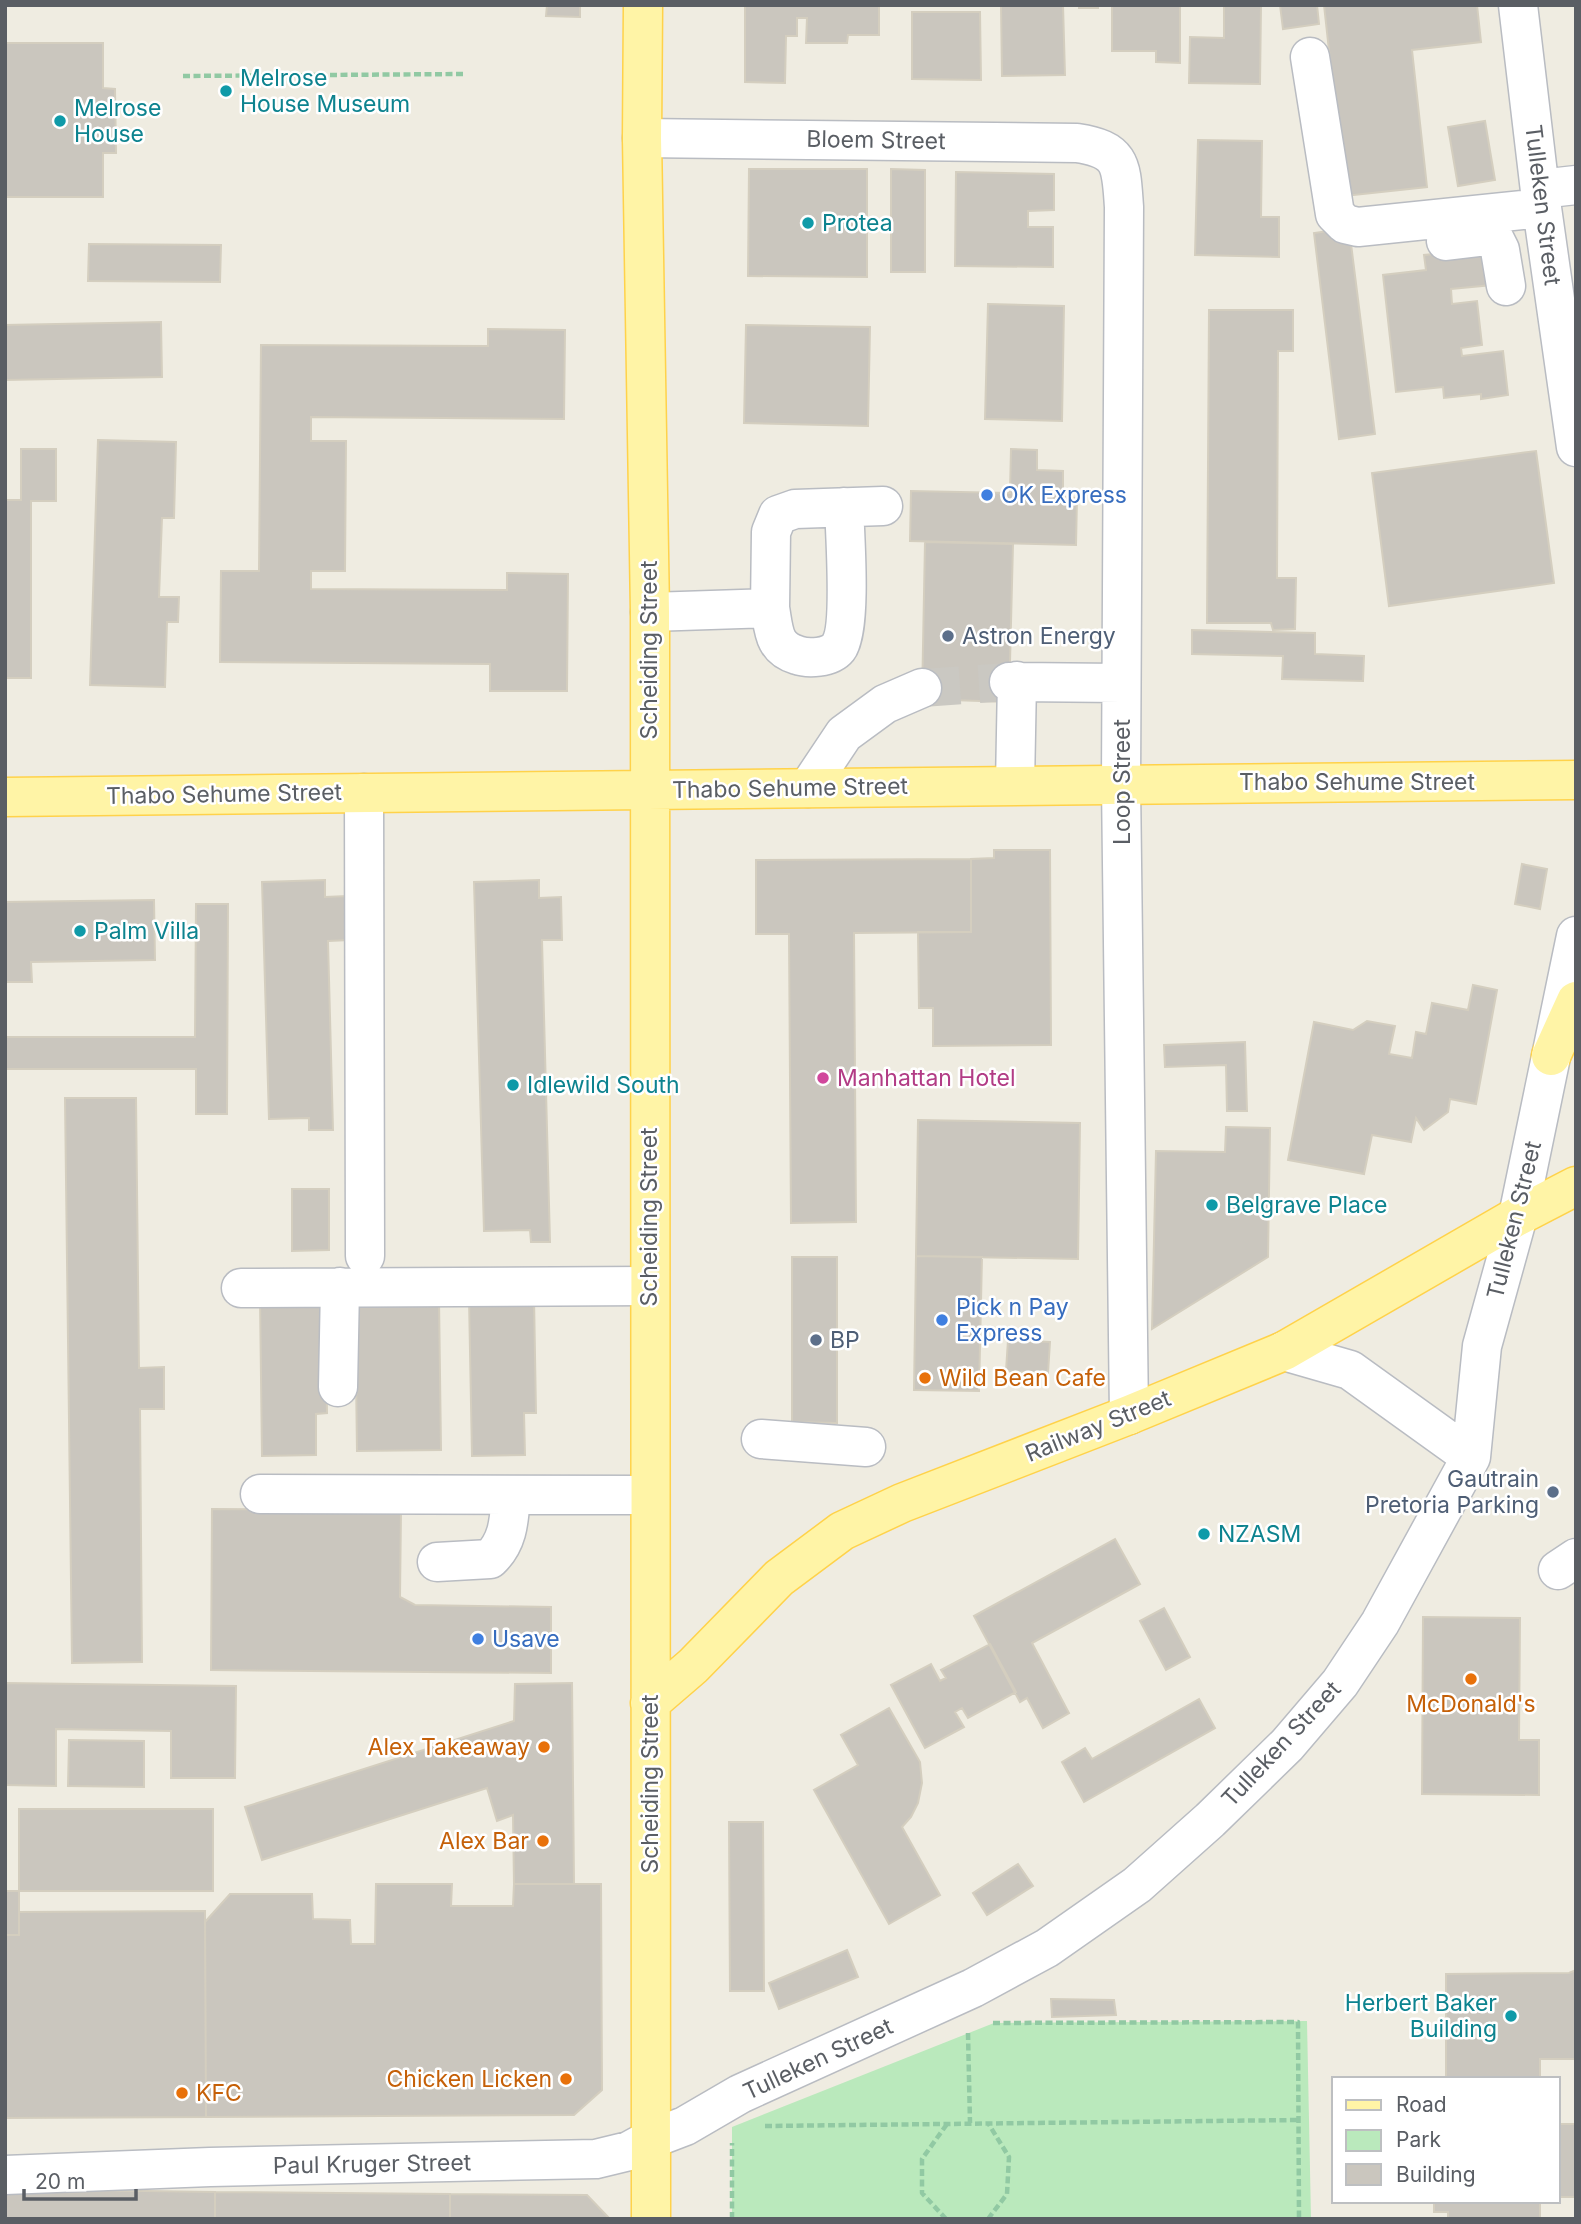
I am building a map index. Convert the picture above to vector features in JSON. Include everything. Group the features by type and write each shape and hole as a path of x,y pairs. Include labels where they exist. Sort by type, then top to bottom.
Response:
{"main road":[{"name":"Scheiding Street","path":"643,5 642,138 650,612 648,790 651,2219"},
{"name":"Thabo Sehume Street","path":"5,797 1576,780"},
{"path":"1551,1056 1576,1001"},
{"name":"Railway Street","path":"650,1703 693,1666 779,1577 842,1531 902,1503 1129,1415 1284,1351 1518,1216 1576,1186"}],"street":[{"name":"Tulleken Street","path":"1518,5 1551,206 1576,447"},
{"path":"1310,57 1335,214 1345,224 1358,228 1551,206"},
{"name":"Bloem Street","path":"642,138 1077,143 1096,146 1109,152"},
{"name":"Loop Street","path":"1109,152 1122,177 1124,207 1121,784 1129,1415"},
{"path":"1364,250 1488,236 1497,242 1503,268 1551,206"},
{"path":"845,507 846,615 843,638 837,650 825,656 800,657 784,650 776,642 770,608 771,532 778,515 795,509 845,507 883,506"},
{"path":"650,612 770,608"},
{"path":"1015,785 1013,681 1121,683"},
{"path":"807,788 844,734 885,704 922,688"},
{"path":"364,793 365,1256"},
{"name":"Tulleken Street","path":"651,2138 685,2126 740,2094 973,1988 1047,1948 1137,1885 1210,1820 1287,1745 1339,1683 1380,1623 1471,1457 1482,1346 1518,1216 1576,936"},
{"path":"241,1287 649,1286"},
{"path":"338,1387 340,1287"},
{"path":"1284,1351 1350,1370 1471,1457"},
{"path":"761,1439 866,1447"},
{"path":"260,1494 649,1495"},
{"path":"438,1562 486,1561 494,1555 504,1543 511,1495"},
{"name":"Paul Kruger Street","path":"5,2175 596,2159 629,2151 651,2138"}],"path":[{"path":"183,76 463,74"},
{"path":"986,2026 994,2023 1298,2022 1300,2219"},
{"path":"956,2038 977,2030"},
{"path":"968,2033 971,2123"},
{"path":"759,2126 1300,2120"},
{"path":"988,2123 1009,2157 1006,2194 988,2219"},
{"path":"946,2219 922,2193 922,2159 947,2124"},
{"path":"732,2140 732,2219"}],"green space":[{"path":"1307,2021 1311,2219 732,2219 732,2127 994,2023"}],"building":[{"path":"547,5 580,5 580,17 546,16"},
{"path":"745,5 879,5 879,35 848,35 847,43 806,43 807,18 797,18 797,36 786,36 785,83 745,82"},
{"path":"1001,5 1063,5 1065,75 1002,76"},
{"path":"1079,5 1098,5 1098,8 1079,8"},
{"path":"1112,5 1180,5 1180,63 1156,62 1156,51 1112,51"},
{"path":"1224,5 1261,5 1260,84 1189,83 1190,37 1224,38"},
{"path":"1280,5 1317,5 1319,24 1283,29"},
{"path":"1324,5 1477,5 1481,42 1412,50 1427,187 1345,196"},
{"path":"912,12 980,12 981,80 912,79"},
{"name":"Melrose House","path":"5,43 103,43 103,88 115,89 116,153 103,153 103,197 5,197"},
{"path":"1485,121 1495,180 1458,186 1448,127"},
{"path":"1198,140 1262,141 1261,217 1279,217 1279,257 1195,255"},
{"name":"Protea","path":"749,169 867,169 867,277 748,276"},
{"path":"891,169 925,170 925,272 891,272"},
{"path":"956,172 1054,174 1054,210 1028,211 1028,227 1053,227 1053,267 955,266"},
{"path":"1349,228 1375,434 1339,439 1314,233"},
{"path":"1487,238 1492,285 1451,289 1452,304 1477,301 1482,345 1461,348 1462,356 1503,351 1508,395 1481,399 1481,394 1444,398 1443,387 1396,392 1383,275 1426,270 1424,255 1445,253"},
{"path":"89,244 221,245 220,282 88,281"},
{"path":"988,304 1064,306 1062,421 985,419"},
{"path":"1209,310 1293,310 1293,351 1278,351 1277,578 1296,578 1295,629 1273,630 1271,623 1207,623"},
{"path":"161,322 162,377 5,380 5,325"},
{"path":"746,325 870,327 868,426 744,423"},
{"path":"488,329 565,330 564,419 311,417 311,441 346,441 345,571 311,571 311,589 507,590 507,573 568,574 567,691 490,691 490,664 220,662 221,571 259,571 261,345 488,346"},
{"path":"98,440 176,442 174,518 162,518 159,597 179,597 178,622 167,622 165,687 90,685"},
{"path":"21,449 56,449 56,501 31,501 31,678 5,678 5,500 21,500"},
{"name":"OK Express","path":"1011,449 1037,450 1037,470 1063,471 1063,497 1077,498 1076,545 910,541 911,491 1010,493"},
{"path":"1536,451 1554,583 1389,606 1372,473"},
{"path":"925,542 1013,544 1009,702 922,699"},
{"path":"1192,630 1315,633 1315,654 1364,656 1363,681 1282,679 1283,656 1192,654"},
{"path":"994,850 1050,850 1051,1045 933,1046 933,1008 919,1008 918,932 971,932 971,859 994,858"},
{"name":"Manhattan Hotel","path":"971,859 971,932 854,933 856,1222 791,1223 789,934 756,934 756,860"},
{"path":"1522,864 1547,869 1540,909 1515,904"},
{"path":"325,880 325,897 347,896 349,940 328,941 333,1130 309,1130 309,1118 269,1119 262,882"},
{"name":"Idlewild South","path":"539,880 539,898 561,897 562,940 542,940 550,1242 531,1242 530,1230 484,1231 474,882"},
{"name":"Palm Villa","path":"154,900 155,960 31,962 32,982 5,982 5,902"},
{"path":"196,904 228,904 227,1114 196,1114 196,1069 5,1069 5,1037 195,1037"},
{"path":"1473,985 1497,990 1476,1104 1450,1099 1448,1112 1424,1130 1416,1118 1411,1142 1372,1135 1364,1174 1288,1160 1314,1022 1353,1030 1367,1021 1395,1026 1389,1054 1412,1058 1416,1032 1426,1034 1432,1003 1468,1010"},
{"path":"1245,1042 1247,1111 1227,1111 1226,1065 1165,1067 1164,1045"},
{"path":"65,1098 136,1098 139,1368 164,1367 164,1409 140,1409 142,1662 72,1663"},
{"path":"918,1120 1080,1123 1078,1259 916,1256"},
{"name":"Belgrave Place","path":"1226,1127 1270,1128 1268,1257 1152,1329 1156,1151 1225,1152"},
{"path":"292,1189 329,1189 329,1250 292,1251"},
{"path":"916,1256 982,1257 979,1391 914,1390"},
{"path":"792,1257 837,1257 837,1423 792,1422"},
{"path":"325,1297 327,1413 316,1414 316,1455 262,1456 260,1298"},
{"path":"534,1297 536,1413 524,1413 525,1455 472,1456 469,1298"},
{"path":"439,1299 441,1450 357,1451 355,1300"},
{"path":"1008,1340 1050,1342 1048,1373 1006,1371"},
{"path":"212,1509 401,1510 400,1597 415,1605 551,1607 551,1673 211,1670"},
{"path":"1115,1539 1140,1584 1032,1643 1069,1713 1043,1728 1027,1698 1020,1702 974,1616"},
{"path":"1164,1608 1190,1657 1166,1670 1140,1621"},
{"name":"McDonald's","path":"1423,1617 1520,1618 1519,1740 1539,1740 1539,1795 1422,1794"},
{"path":"990,1644 1016,1692 968,1718 962,1708 955,1712 964,1727 925,1748 891,1685 931,1664 940,1681 946,1678 941,1670"},
{"path":"5,1683 236,1686 235,1778 171,1778 171,1731 56,1729 56,1786 5,1785"},
{"path":"572,1683 574,1884 514,1884 513,1815 497,1821 487,1788 262,1860 245,1807 514,1721 515,1684"},
{"path":"1199,1699 1215,1728 1084,1802 1062,1762 1085,1748 1092,1759"},
{"path":"889,1708 920,1762 922,1783 918,1803 902,1827 940,1895 889,1924 814,1790 858,1765 841,1735"},
{"path":"69,1740 144,1741 144,1787 68,1786"},
{"path":"19,1809 213,1809 213,1891 19,1891"},
{"path":"729,1822 763,1822 764,1991 730,1991"},
{"path":"1018,1864 1033,1886 987,1915 973,1893"},
{"path":"376,1884 452,1884 451,1906 513,1906 514,1884 601,1884 602,2090 574,2115 206,2117 205,1922 230,1894 312,1894 313,1919 350,1920 351,1944 375,1944"},
{"path":"5,1891 19,1891 19,1935 5,1935"},
{"path":"205,1911 206,2117 5,2118 5,1935 19,1935 19,1912"},
{"path":"847,1950 858,1977 779,2009 769,1983"},
{"name":"Herbert Baker Building","path":"1576,1970 1576,2059 1540,2059 1540,2077 1446,2077 1446,1974 1569,1973"},
{"path":"1051,1999 1114,2000 1116,2015 1052,2017"},
{"path":"1560,2124 1576,2124 1576,2197 1560,2197"},
{"path":"5,2189 215,2192 215,2219 5,2219"},
{"path":"215,2192 450,2194 450,2219 215,2219"},
{"path":"450,2194 587,2195 610,2219 450,2219"},
{"path":"1434,2203 1540,2203 1540,2219 1448,2219 1448,2212 1434,2212"}],"tunnel":[{"path":"922,688 1009,682"}],"place":[{"name":"Melrose House Museum","path":"226,91"},
{"name":"Melrose House","path":"60,121"},
{"name":"Protea","path":"808,223"},
{"name":"OK Express","path":"987,495"},
{"name":"Astron Energy","path":"948,636"},
{"name":"Palm Villa","path":"80,931"},
{"name":"Manhattan Hotel","path":"823,1078"},
{"name":"Idlewild South","path":"513,1085"},
{"name":"Belgrave Place","path":"1212,1205"},
{"name":"Pick n Pay Express","path":"942,1320"},
{"name":"BP","path":"816,1340"},
{"name":"Wild Bean Cafe","path":"925,1378"},
{"name":"Gautrain Pretoria Parking","path":"1553,1492"},
{"name":"NZASM","path":"1204,1534"},
{"name":"Usave","path":"478,1639"},
{"name":"McDonald's","path":"1471,1679"},
{"name":"Alex Takeaway","path":"544,1747"},
{"name":"Alex Bar","path":"543,1841"},
{"name":"Herbert Baker Building","path":"1511,2016"},
{"name":"Chicken Licken","path":"566,2079"},
{"name":"KFC","path":"182,2093"}]}
